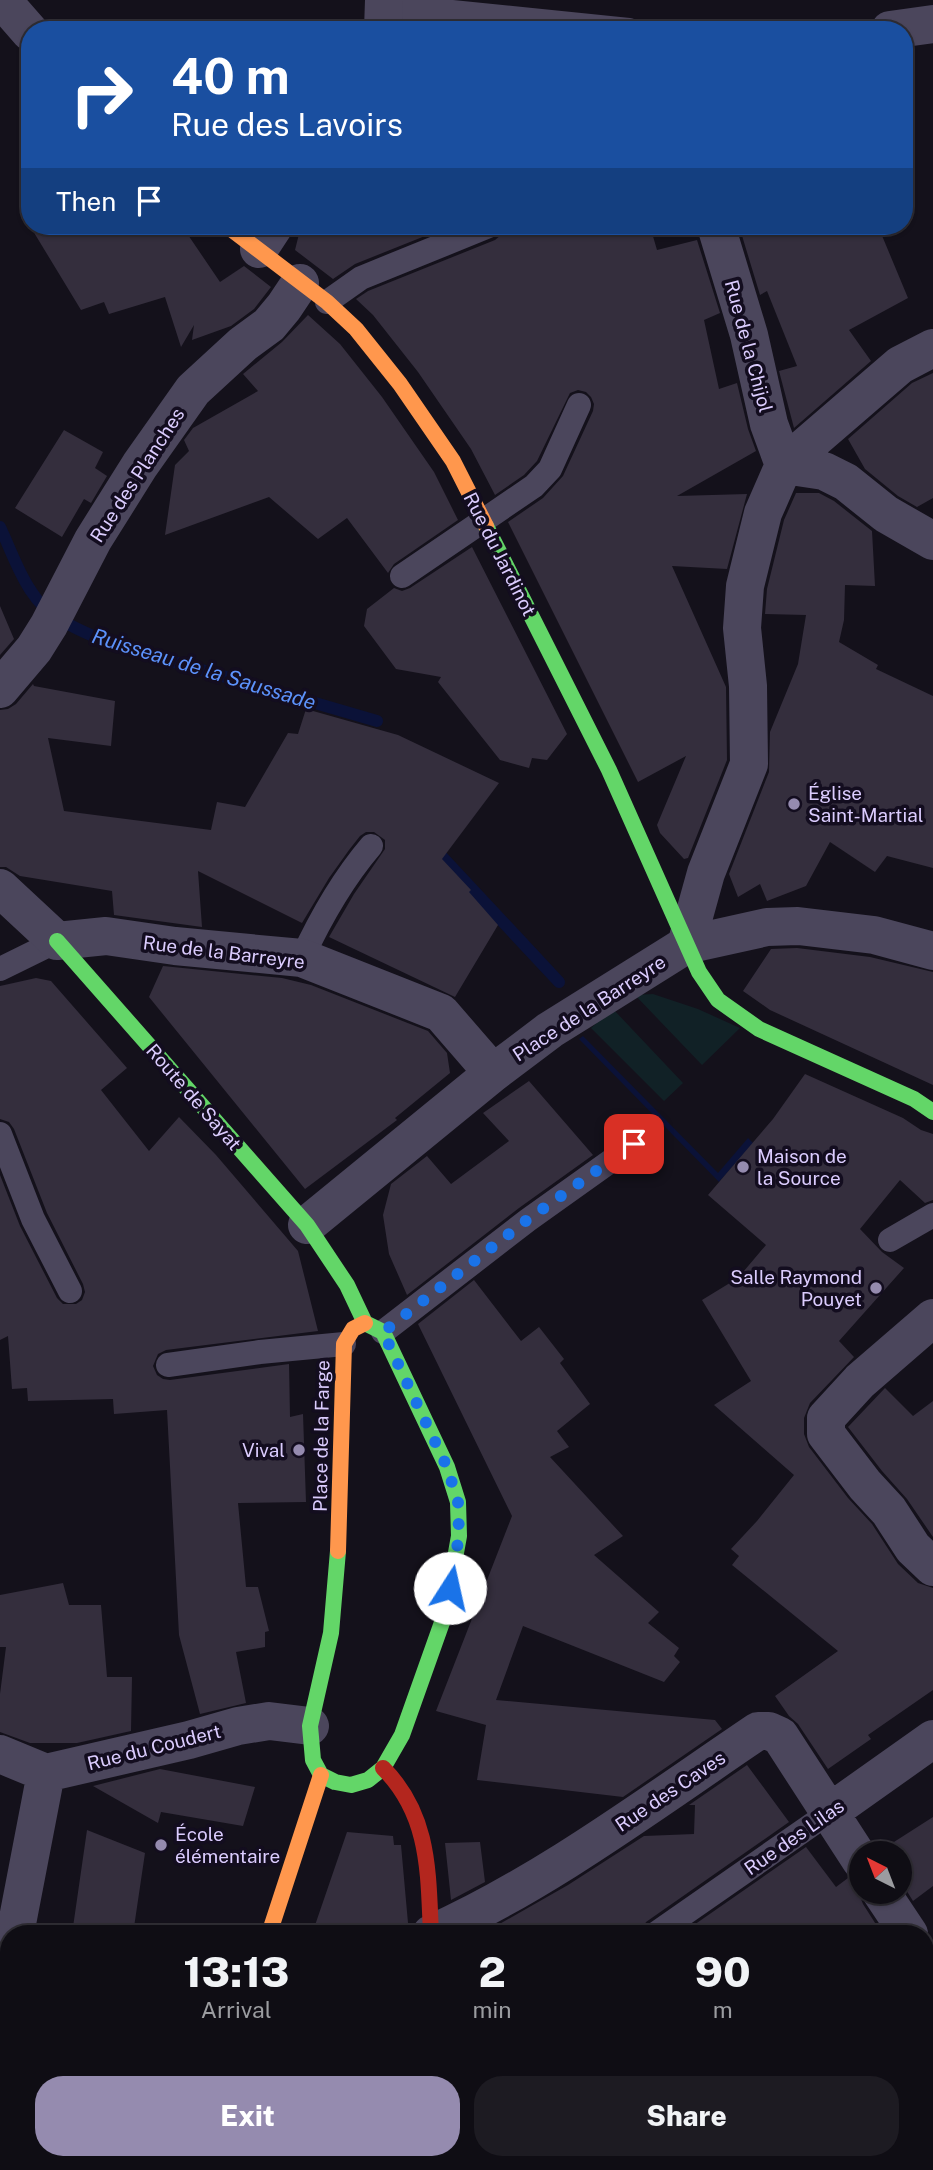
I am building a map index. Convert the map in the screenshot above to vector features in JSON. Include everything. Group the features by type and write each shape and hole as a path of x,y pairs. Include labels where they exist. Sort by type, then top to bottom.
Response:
{"street":[{"path":"2,0 21,22"},
{"path":"913,27 933,24"},
{"name":"Rue de la Chijol","path":"719,235 749,335 769,424 784,465"},
{"name":"Rue du Jardinot","path":"266,237 313,292 356,329 400,384 453,461 609,770 699,972 718,1000 759,1030 914,1099 933,1112"},
{"name":"Rue des Planches","path":"0,689 48,626 93,540 193,390 243,344 269,325 284,307 313,292"},
{"path":"686,945 706,873 749,764 748,686 742,628 745,586 763,513 784,465 900,365 933,348"},
{"path":"784,465 824,471 846,482 886,514 933,541"},
{"name":"Route de Sayat","path":"0,888 57,941 307,1225 337,1266 374,1328"},
{"name":"Place de la Barreyre","path":"493,1073 550,1030 686,945 767,927 798,926 874,934 933,951"},
{"name":"Rue de la Barreyre","path":"57,941 106,936 175,946 302,958 442,1013 493,1073"},
{"path":"307,1225 493,1073"},
{"path":"933,1318 860,1381 826,1418 826,1434 864,1485 889,1511 913,1548 933,1567"},
{"path":"272,1925 321,1775 335,1782 351,1785 368,1780 383,1768 402,1735 445,1614 459,1536 458,1502 447,1467 374,1328"},
{"name":"Place de la Farge","path":"321,1775 313,1760 310,1726 331,1633 337,1578 344,1344 352,1329 374,1328"},
{"name":"Rue du Coudert","path":"46,1773 248,1724 269,1721 310,1726"},
{"name":"Rue des Caves","path":"450,1925 474,1914 600,1838 758,1731 769,1731 780,1736 849,1842"},
{"name":"Rue des Lilas","path":"830,1812 933,1739"},
{"path":"0,1754 46,1773 17,1925"},
{"path":"383,1768 400,1785 412,1808 420,1835 430,1925"}],"lane":[{"path":"383,11 512,21"},
{"path":"313,292 361,278 467,235"},
{"path":"402,576 534,486 550,469 579,405"},
{"path":"302,958 347,875 371,846"},
{"path":"0,969 57,941"},
{"path":"374,1328 650,1133"},
{"path":"0,1134 33,1219 70,1291"},
{"path":"890,1240 933,1215"},
{"path":"168,1365 344,1344"},
{"name":"Rue des Lilas","path":"668,1925 830,1812"}],"shaded area":[{"path":"653,994 698,1009 740,1028 702,1065 635,995"},
{"path":"613,1009 683,1083 664,1101 591,1028"},
{"path":"583,1036 718,1173 748,1138 753,1143 719,1182 579,1039"}],"building":[{"path":"35,235 188,235 220,282 244,266 271,287 254,309 231,326 192,340 194,325 181,347 165,297 109,314 104,302 81,310"},
{"path":"299,235 428,235 355,264 333,279 295,250"},
{"path":"501,235 653,235 657,250 697,240 720,313 704,320 719,389 737,383 756,451 677,496 747,494 727,569 672,566 726,687 727,760 688,858 684,859 660,833 657,825 686,756 638,782 508,522 543,498 563,476 593,411 591,397 578,390 570,393 537,461 524,475 495,495 471,449 418,372 373,315 356,299 368,291 495,240"},
{"path":"742,235 882,235 908,298 849,330 871,361 794,428 779,371 797,366 767,291 760,295"},
{"path":"308,315 340,344 382,397 434,472 458,520 394,564 388,573 347,518 318,539 269,497 165,535 175,465 189,451 184,440 193,428 258,391 243,374 282,342"},
{"path":"933,373 933,498 917,507 898,496 865,469 848,439 912,383"},
{"path":"64,430 103,452 95,468 107,476 91,503 84,499 62,537 15,508"},
{"path":"796,493 819,493 834,501 872,531 875,586 845,585 844,620 839,642 878,665 876,669 933,696 933,868 887,856 875,872 830,842 806,886 767,901 760,884 738,897 729,874 769,772 770,732 798,664 806,615 765,614 767,589 784,520"},
{"path":"472,547 567,734 547,760 532,758 529,768 500,760 438,682 441,677 396,669 364,626 367,609 394,588 402,591 410,588"},
{"path":"0,606 14,639 0,655"},
{"path":"33,684 115,701 111,746 48,738 64,811 211,830 217,802 245,807 288,733 298,734 306,709 398,735 499,783 442,859 498,925 455,997 329,937 385,849 385,840 374,832 366,832 360,836 329,878 302,923 198,871 202,927 114,915 112,891 20,876 6,867 0,867 0,710 16,704"},
{"path":"797,948 870,957 933,972 933,1085 770,1010 743,991 771,949"},
{"path":"163,966 282,978 311,985 428,1031 447,1053 450,1073 395,1118 397,1120 305,1189 149,997"},
{"path":"36,978 51,981 127,1068 101,1090 149,1151 179,1117 216,1155 298,1251 318,1331 166,1350 158,1354 153,1366 157,1375 170,1380 289,1364 290,1417 303,1414 306,1502 238,1503 246,1587 258,1587 269,1631 265,1632 265,1647 236,1652 246,1703 200,1714 179,1635 167,1410 114,1414 113,1399 28,1401 27,1388 12,1389 8,1336 0,1340 0,1175 20,1226 57,1298 63,1304 76,1304 82,1300 85,1292 47,1213 14,1129 9,1122 0,1119 0,986"},
{"path":"805,1074 933,1134 933,1200 925,1203 900,1180 860,1229 882,1252 904,1268 839,1341 854,1357 810,1403 804,1418 804,1434 809,1447 848,1498 872,1524 898,1564 918,1583 933,1588 933,1690 868,1735 871,1739 828,1769 798,1724 775,1696 838,1651 732,1565 739,1556 731,1549 794,1475 714,1405 751,1381 702,1300 738,1278 766,1245 708,1195 773,1119"},
{"path":"529,1081 593,1155 519,1208 407,1295 389,1254 383,1215 391,1184 427,1156 451,1184 509,1141 483,1113"},
{"path":"474,1280 521,1341 539,1327 564,1359 560,1363 590,1404 557,1431 569,1447 550,1457 623,1536 594,1555 659,1612 648,1623 679,1648 674,1656 680,1662 664,1682 523,1626 496,1700 715,1720 722,1729 623,1797 477,1780 486,1725 436,1711 512,1516 418,1324"},
{"path":"885,1388 913,1416 933,1401 933,1537 907,1499 848,1427"},
{"path":"63,1583 69,1605 101,1605 107,1677 132,1677 131,1731 77,1743 30,1743 0,1732 0,1694 6,1647 0,1647 0,1595"},
{"path":"747,1765 789,1822 644,1925 498,1925 568,1885 644,1836 694,1834 695,1805 689,1805"},
{"path":"160,1769 255,1787 243,1826 161,1812 158,1823 93,1786"},
{"path":"933,1817 933,1886 913,1901 912,1841 896,1841"},
{"path":"87,1830 145,1853 134,1925 73,1925"},
{"path":"347,1832 393,1836 394,1845 401,1845 408,1925 315,1925"},
{"path":"480,1842 485,1882 451,1900 445,1843"},
{"path":"806,1847 836,1887 849,1878 849,1904 863,1904 876,1925 694,1925"}],"waterway":[{"name":"Ruisseau de la Saussade","path":"0,527 22,576 38,601 56,617 78,629 112,644 377,721"},
{"path":"433,847 559,982"}],"traffic: fast":[{"path":"486,526 609,770 699,972 718,1000 759,1029 914,1099 933,1112"},
{"path":"57,941 307,1225 347,1285 365,1323"},
{"path":"338,1551 331,1633 310,1726 313,1760 321,1775 335,1782 351,1785 368,1780 383,1768 402,1735 445,1614 459,1536 458,1502 447,1467 383,1332 365,1323"}],"traffic: slow":[{"path":"239,235 327,302 356,329 400,384 453,461 486,526"},
{"path":"338,1551 344,1344 353,1329 365,1323"},
{"path":"272,1925 321,1775"}],"traffic: jam":[{"path":"383,1768 410,1805 418,1825 427,1867 431,1925"}],"place":[{"name":"Église Saint-Martial","path":"794,804"},
{"name":"Maison de la Source","path":"743,1167"},
{"name":"Salle Raymond Pouyet","path":"876,1288"},
{"name":"Vival","path":"299,1450"},
{"name":"École élémentaire","path":"161,1845"}],"route":[{"path":"450,1588 459,1536 458,1502 447,1467 383,1332 527,1220 634,1144"}]}
